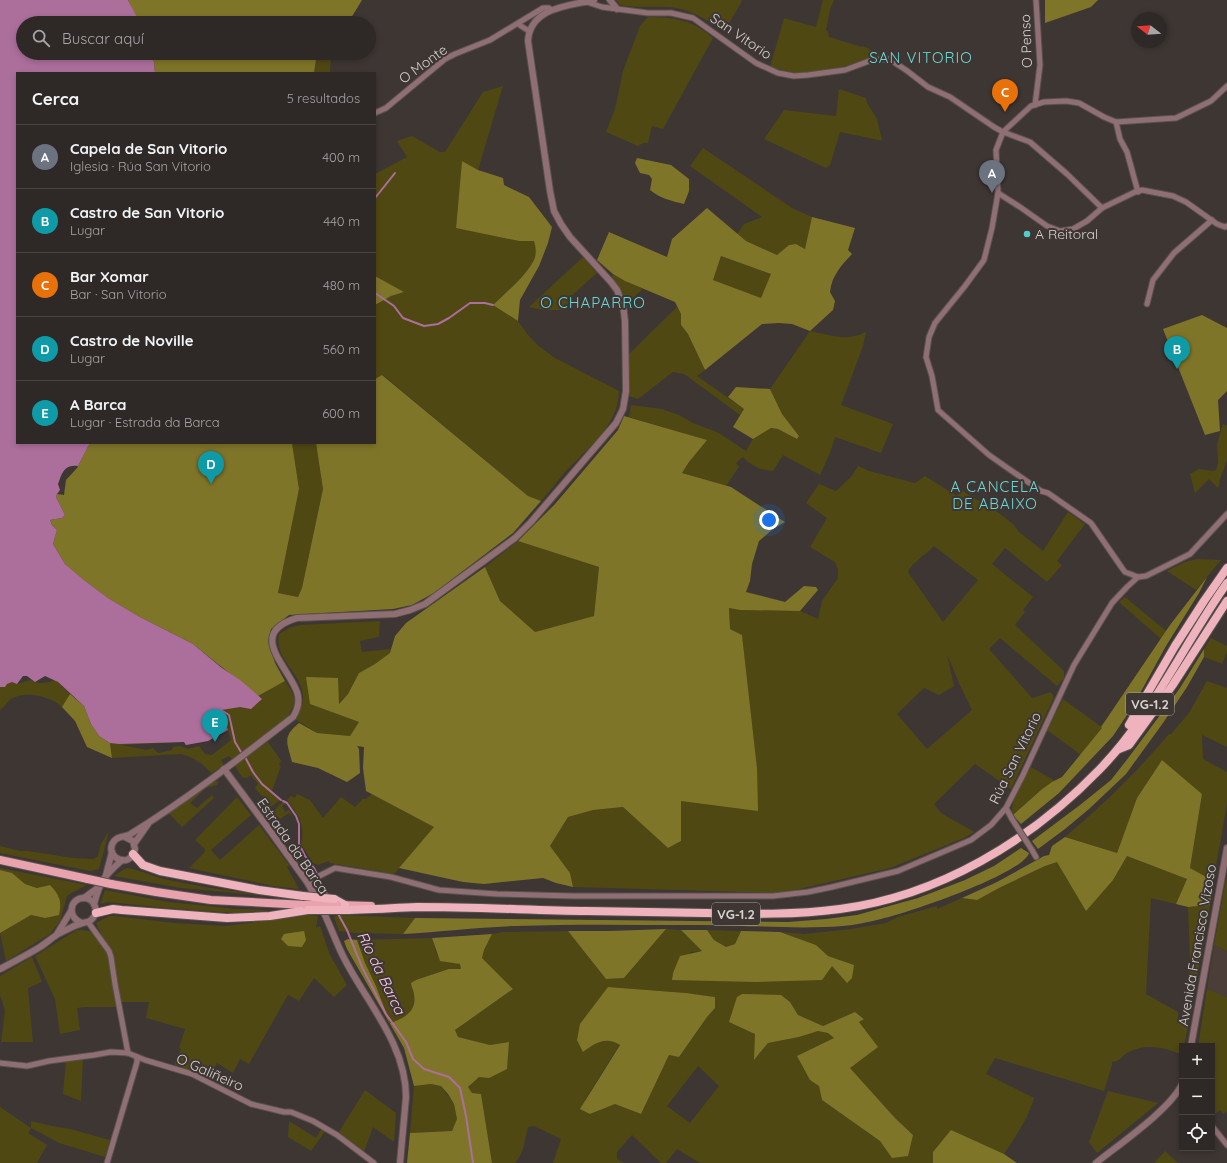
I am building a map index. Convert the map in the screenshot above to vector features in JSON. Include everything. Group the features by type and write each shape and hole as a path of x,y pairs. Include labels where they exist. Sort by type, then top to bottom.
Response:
{"highway":[{"path":"1056,810 1118,740 1134,719 1176,646 1227,568"},
{"name":"VG-1.2","path":"339,905 764,914 801,913 842,909 868,904 904,894 950,876 1002,849 1029,832 1087,783 1116,751 1142,717 1227,583"},
{"path":"1116,751 1129,745 1172,686 1227,601"},
{"path":"133,854 142,865 160,871 246,888 303,896 339,905"},
{"path":"96,913 113,909 227,918 270,916 307,908 339,905"}],"main road":[{"path":"0,860 111,884 156,892 211,900 307,908"}],"street":[{"path":"0,969 39,948 57,935 94,918 96,913 94,904 99,887 106,875 114,840 125,837 150,821 224,769 293,717 296,712 298,696 296,688 273,650 273,637 279,626 297,618 395,614 425,604 515,538 531,522 616,423 625,402 625,321 623,305 617,290 570,237 554,211 528,45 528,37 536,20 551,10 594,0"},
{"path":"610,0 617,9"},
{"name":"O Penso","path":"1036,0 1040,65 1036,105"},
{"name":"San Vitorio","path":"587,2 617,9 648,13 671,13 693,18 756,63 767,69 788,75 808,75 835,72 872,60 889,59 928,87 950,97 1004,132 1030,142 1068,174 1102,208"},
{"name":"O Monte","path":"376,113 386,108 445,59 490,40 519,24 542,8 549,8 551,10"},
{"path":"519,24 530,31"},
{"path":"1138,578 1130,575 1122,568 1091,523 989,455 938,410 926,357 929,337 935,322 965,286 984,260 992,228 998,193 996,150 1004,132 1031,106 1044,102 1058,101 1079,103 1116,122 1176,118 1211,101 1227,86"},
{"path":"1116,122 1120,139 1127,152 1138,192"},
{"path":"998,193 1047,226 1060,231 1073,229 1087,222 1102,208 1142,190 1173,196 1186,202 1217,224 1226,228"},
{"path":"1147,304 1153,280 1174,253 1212,220"},
{"name":"Rúa San Vitorio","path":"307,882 335,868 391,877 439,890 497,894 572,896 773,896 808,892 898,871 971,840 991,826 1006,808 1024,776 1074,665 1112,603 1138,578 1146,576 1190,554 1227,514"},
{"name":"Estrada da Barca","path":"224,769 307,882 325,915 345,960 390,1037 397,1052 404,1074 406,1097 400,1163"},
{"path":"1006,808 1036,857"},
{"path":"134,844 150,821"},
{"path":"112,852 115,858 122,860 128,859 133,854 135,849 134,844 131,839 125,837"},
{"name":"Avenida Francisco Vizoso","path":"1192,1043 1227,848"},
{"path":"106,875 122,860"},
{"path":"57,935 71,912 73,904 76,900 84,898 99,887"},
{"path":"84,898 88,899 94,904"},
{"path":"71,912 76,920 85,922 109,951 128,1053"},
{"name":"O Galiñeiro","path":"0,1063 27,1066 49,1061 111,1052 128,1053 136,1057 192,1074 251,1104 284,1112 291,1112 313,1121 338,1135 374,1163"},
{"path":"107,1163 137,1062 136,1057"},
{"path":"1096,1163 1158,1112 1179,1090"},
{"path":"1215,1130 1227,1145"}],"shaded area":[{"path":"0,0 128,0 136,16 16,16 16,60 153,60 155,72 16,72 16,444 89,444 78,466 70,466 62,473 58,484 60,490 56,497 65,515 62,518 50,520 52,525 57,530 53,544 65,564 108,598 138,616 193,644 262,699 251,709 240,707 221,710 228,730 208,741 186,745 184,742 119,744 110,743 99,736 91,724 84,706 58,682 45,676 35,682 27,676 23,676 17,684 12,682 7,684 5,687 0,687"},
{"path":"128,0 362,0 352,16 136,16"},
{"path":"616,0 742,1 724,32 705,19 685,10 670,7 626,6 620,5"},
{"path":"823,0 834,0 830,10 826,30 829,37 862,47 863,46 881,55 836,69 816,72 795,73 770,67 784,18 816,27"},
{"path":"1045,0 1098,0 1091,7 1045,23"},
{"path":"648,17 675,19 691,23 713,38 663,129 652,126 648,143 643,143 638,146 606,132 615,109 623,71 640,26"},
{"path":"153,60 316,60 314,72 155,72"},
{"path":"316,60 331,60 330,72 314,72"},
{"path":"503,86 478,170 462,161 456,227 518,241 534,240 536,257 534,262 520,279 493,305 518,321 528,335 540,347 555,358 619,391 618,403 608,426 592,445 565,472 541,501 528,496 383,375 376,378 376,304 391,296 404,292 376,277 376,173 407,157 397,141 412,136 440,152 445,152 483,92"},
{"path":"839,89 866,98 867,103 877,119 882,140 840,132 830,165 826,168 764,139 784,110 836,116"},
{"path":"703,148 792,208 812,217 805,249 796,244 789,245 777,255 746,241 737,234 744,224 762,217 690,166"},
{"path":"637,158 671,165 689,179 689,191 684,204 666,199 650,190 652,179 649,175 640,173 635,163"},
{"path":"462,161 478,170 503,178 504,185 529,197 552,227 548,243 539,266 520,300 518,321 493,305 520,279 529,268 536,254 534,241 519,241 456,228"},
{"path":"707,208 746,241 777,255 789,245 796,244 805,249 812,217 855,228 848,250 852,254 838,271 831,286 830,292 835,301 833,310 810,331 792,324 762,324 705,370 688,334 681,325 681,314 675,302 625,281 613,274 597,260 609,232 667,257 672,239","holes":["721,256 771,274 761,298 713,280"]},
{"path":"721,256 772,274 761,298 713,280"},
{"path":"583,257 597,273 571,296 564,310 543,310 529,307"},
{"path":"613,274 643,289 628,302 620,289 611,279"},
{"path":"376,277 404,292 391,296 376,304"},
{"path":"677,307 681,314 681,325 688,334 705,370 697,376 744,409 740,415 684,374 673,372 638,399 629,396 629,354"},
{"path":"1202,315 1227,328 1227,391 1218,400 1220,431 1205,435 1163,329"},
{"path":"810,331 838,337 852,337 866,332 863,346 841,405 893,424 881,453 835,437 830,453 820,475 783,455 773,471 756,467 743,457 736,463 739,467 726,486 682,473 706,440 629,417 631,405 662,409 719,433 746,451 753,439 771,428 778,429 797,439 799,436 782,414 770,389"},
{"path":"382,375 528,496 541,501 513,533 434,593 412,605 393,609 289,615 271,629 268,641 275,663 285,681 258,696 193,644 138,616 108,598 65,564 53,544 57,530 52,525 50,520 62,518 65,515 56,497 57,494 64,495 66,480 77,468 89,444 292,444 299,489 278,593 298,597 302,588 323,489 316,444 376,444 376,378"},
{"path":"736,387 770,389 782,414 799,436 797,439 778,429 771,428 753,439 733,427 744,409 728,397"},
{"path":"624,416 707,440 682,473 731,487 785,522 773,529 759,541 746,592 785,602 804,586 816,587 818,590 800,611 740,610 729,608 730,629 742,635 757,768 758,811 681,801 681,841 668,848 623,807 593,810 568,817 550,846 570,873 573,887 543,878 484,884 463,882 399,868 434,827 366,791 363,768 364,747 357,746 359,749 360,773 347,782 318,768 292,762 287,740 290,732 299,723 317,733 350,736 359,722 310,704 306,677 338,678 339,704 348,694 359,673 390,653 395,636 406,623 485,567 500,601 535,632 594,616 599,567 518,541 555,504 618,430"},
{"path":"1223,424 1227,426 1227,460 1218,488 1209,479 1195,493 1190,474 1199,469 1212,471 1216,470 1218,463 1217,444"},
{"path":"292,444 316,444 323,489 302,588 298,597 278,593 299,489"},
{"path":"858,466 869,471 915,483 925,476 957,496 961,490 994,509 1043,551 1068,512 1085,524 1057,561 1062,565 1047,582 1005,548 992,564 1033,597 1023,610 1025,612 1015,625 1064,671 1064,678 1057,686 1000,638 989,649 1032,698 1051,692 1054,697 1011,789 975,764 934,804 941,813 974,832 964,838 890,868 782,893 573,887 570,873 550,846 568,817 593,810 623,807 668,848 681,841 680,801 757,768 742,635 730,629 729,608 740,610 800,611 818,619 822,601 838,578 838,569 835,562 810,547 827,518 806,503 819,484 836,491 851,477","holes":["934,546 978,580 943,622 908,572 912,565","947,654 972,710 927,749 897,714 924,688 939,695 954,686"]},
{"path":"518,541 599,567 594,616 535,632 500,601 485,567"},
{"path":"1197,559 1221,560 1196,590 1167,571 1185,562"},
{"path":"65,564 258,696 285,681 294,697 294,705 287,718 232,759 229,756 221,760 224,765 211,773 198,761 181,754 112,758 110,743","holes":["228,730 231,740 212,755 205,754 199,746 188,749 180,746 173,747 172,750 158,753 153,748 146,750 122,745 184,742 186,745 208,741"]},
{"path":"1207,577 1199,593 1166,646 1133,706 1113,736 1059,793 1021,824 1013,815 1041,790 1062,777 1102,728 1101,727 1170,625"},
{"path":"1125,597 1166,631 1161,639 1119,602"},
{"path":"380,621 379,637 360,641 362,652 391,649 390,653 359,673 348,694 338,704 310,704 359,722 350,736 317,733 295,719 302,706 303,694 300,684 282,656 279,646 279,634 291,627 301,625"},
{"path":"1211,638 1227,646 1227,652 1222,664 1204,657 1204,649"},
{"path":"1204,649 1204,657 1187,687 1126,774 1089,809 1038,849 1032,841 1111,780 1180,688"},
{"path":"31,680 37,683 43,683 55,680 70,694 62,707 45,697 23,695 11,699 0,710 0,687 5,687 7,684 12,682 17,684"},
{"path":"1207,681 1227,688 1227,747 1202,735 1203,759 1227,772 1227,804 1213,883 1206,884 1207,878 1190,868 1202,794 1162,760 1137,798 1117,853 1065,837 1119,788 1145,762 1169,734 1171,734 1189,713"},
{"path":"70,694 84,706 91,724 99,736 110,743 112,758 87,747 75,721 62,707"},
{"path":"1063,699 1103,728 1081,755 1047,730"},
{"path":"268,742 282,762 280,762 279,765 281,766 272,791 281,799 271,807 255,788 258,784 251,775 247,778 242,777 236,768 236,764"},
{"path":"1162,760 1202,794 1190,868 1208,878 1206,884 1213,883 1210,905 1188,907 1176,904 1187,879 1127,856 1113,880 1086,911 1057,862 1045,866 977,900 962,898 997,882 1044,856 1049,855 1052,846 1065,837 1117,853 1137,798"},
{"path":"1031,767 1055,781 1041,790 1013,815 1012,810 1015,797"},
{"path":"219,781 217,785 206,788 190,803 197,808 212,795 214,798 182,827 169,813 212,782"},
{"path":"297,794 310,800 323,818 341,797 355,807 363,799 366,799 372,794 435,827 394,874 330,863 329,861 318,865 313,863 301,844 302,826 298,816 287,800 291,796 295,798"},
{"path":"237,797 251,815 211,850 220,860 259,825 289,865 287,867 299,889 273,886 189,868 204,853 205,849 195,840"},
{"path":"282,802 285,804 282,806 285,812 289,810 293,817 289,813 280,819 274,813"},
{"path":"109,831 99,869 90,871 0,853 0,846 20,851 73,858 94,859 98,856 101,844"},
{"path":"1021,848 1029,853 1022,862 986,882 913,910 894,916 852,925 804,927 707,925 537,925 488,927 403,934 415,918 788,922 857,915 918,898 965,880 994,866"},
{"path":"1127,856 1187,879 1176,904 1151,898 1146,994 1178,1012 1178,1019 1182,1025 1188,1027 1185,1043 1179,1043 1179,1054 1162,1048 1147,1047 1127,1053 1119,1060 1112,1062 1104,1091 995,1058 986,1074 1034,1098 1025,1120 1004,1154 951,1131 933,1152 933,1163 700,1163 677,1149 666,1163 661,1163 632,1135 617,1152 617,1159 624,1163 553,1163 561,1139 534,1126 528,1127 522,1151 515,1163 492,1163 481,1094 472,1093 468,1087 479,1077 489,1078 509,1042 490,1045 458,1037 455,1030 513,989 482,958 484,950 492,934 503,932 568,931 606,979 624,978 666,929 681,930 702,951 691,952 673,973 672,980 854,965 828,956 816,945 780,932 804,934 851,929 886,923 898,917 937,906 937,909 962,898 977,900 1045,866 1057,862 1113,880","holes":["608,987 686,993 715,997 715,1008 679,1057 669,1055 641,1114 615,1104 590,1114 585,1100 620,1044 612,1040 595,1043","762,995 781,995 790,1002 798,1015 823,1026 855,1012 864,1018 859,1022 850,1068 895,1118 913,1135 892,1158 880,1141 822,1100 819,1086 810,1080 798,1056 834,1038 828,1033 818,1031 799,1037 768,1043 755,1059 755,1033","698,1066 719,1086 690,1123 667,1106"]},
{"path":"0,868 87,885 67,896 60,921 50,934 6,961 0,933 31,915 45,918 50,885 38,888 25,884 12,873 0,870"},
{"path":"126,868 177,882 269,896 181,888 114,876"},
{"path":"0,870 12,873 25,884 37,888 50,885 56,892 60,902 59,915 45,918 31,915 0,933"},
{"path":"1227,879 1227,951 1214,945"},
{"path":"105,890 168,902 236,909 274,910 235,913 108,902 100,904"},
{"path":"1210,905 1189,1021 1184,1020 1182,1015 1186,1002 1190,961 1188,907"},
{"path":"309,915 318,916 316,928 320,926 330,955 347,985 334,997 314,978 299,1001 288,995 249,1064 240,1059 233,1073 217,1063 208,1080 174,1065 181,1049 179,1048 185,1029 146,1018 149,1002 120,1002 113,957 96,923 109,916 115,916 174,923 226,926"},
{"path":"340,915 415,918 403,934 356,933 339,931 334,917"},
{"path":"666,929 624,978 606,979 568,931 610,931"},
{"path":"77,930 93,933 108,955 117,1007 77,1008 80,1030 60,1034 55,999 35,956"},
{"path":"681,930 707,930 714,940 726,947 735,944 741,931 780,932 816,945 828,956 854,965 852,978 847,983 832,966 822,980 757,982 672,980 673,973 680,956 702,951"},
{"path":"707,930 741,931 735,944 726,947 714,940"},
{"path":"304,931 306,940 302,947 288,946 281,939 284,934"},
{"path":"492,934 484,950 482,958 513,989 455,1030 458,1037 490,1045 509,1042 507,1069 489,1078 479,1077 468,1087 472,1093 481,1094 492,1163 407,1163 410,1133 452,1131 457,1119 454,1104 441,1086 431,1084 414,1086 404,1048 347,949 344,941 348,939 357,940 390,1023 404,1017 411,1010 414,1001 414,994 411,983 449,969 461,969 460,964 440,961 432,938"},
{"path":"432,938 437,955 460,964 461,969 441,973 429,978 412,989 414,1002 409,1014 398,1021 390,1023 357,940"},
{"path":"1214,945 1227,951 1227,997 1207,989"},
{"path":"32,957 42,982 28,988 33,1042 1,1042 5,1011 0,995 0,976"},
{"path":"608,987 686,993 715,997 715,1008 679,1057 669,1055 641,1114 615,1104 590,1114 580,1109 620,1045 615,1042 605,1041 596,1043 583,1052 577,1040 580,1024"},
{"path":"1207,989 1227,997 1227,1111 1224,1114 1220,1110 1215,1114 1215,1043 1198,1043"},
{"path":"742,994 781,995 790,1002 798,1015 823,1026 855,1012 864,1019 859,1022 878,1047 850,1068 895,1118 913,1135 908,1156 892,1158 880,1141 822,1100 819,1086 810,1080 797,1056 834,1038 828,1033 818,1031 799,1037 768,1043 754,1060 755,1034 729,1022 737,997"},
{"path":"83,1059 81,1101 63,1094 66,1061"},
{"path":"431,1084 441,1086 454,1104 457,1120 452,1131 410,1133 414,1086"},
{"path":"365,1090 396,1113 394,1142 373,1127 364,1152 339,1132"},
{"path":"1108,1091 1158,1103 1097,1153 1089,1142"},
{"path":"0,1107 31,1128 28,1133 47,1145 37,1163 0,1163"},
{"path":"31,1121 70,1129 110,1140 105,1157 59,1143 31,1128"},
{"path":"289,1121 316,1138 322,1128 326,1130 311,1151 288,1137"},
{"path":"951,1130 1004,1154 1017,1163 933,1163 933,1152"},
{"path":"1165,1151 1178,1163 1154,1163"}],"waterway":[{"path":"376,197 395,173"},
{"path":"376,294 394,306 403,318 424,326 438,324 470,303 485,303 493,305"},
{"name":"Río da Barca","path":"221,710 229,715 235,742 241,752"},
{"name":"Río da Barca","path":"245,757 253,772 262,784 281,800"},
{"name":"Río da Barca","path":"283,801 287,803 296,816 299,824 299,844 305,856 314,868 328,896"},
{"name":"Río da Barca","path":"337,912 347,930 362,967 386,1014 406,1042 413,1059 424,1069 449,1077 460,1088 473,1163"}],"place":[{"name":"Bar Xomar","path":"1005,112"},
{"name":"Capela de San Vitorio","path":"992,193"},
{"name":"A Reitoral","path":"1027,234"},
{"name":"Castro de San Vitorio","path":"1177,369"},
{"name":"Castro de Noville","path":"211,484"},
{"name":"A Barca","path":"215,742"}],"district":[{"name":"SAN VITORIO","path":"921,58"},
{"name":"O CHAPARRO","path":"593,303"},
{"name":"A CANCELA DE ABAIXO","path":"995,496"}]}
